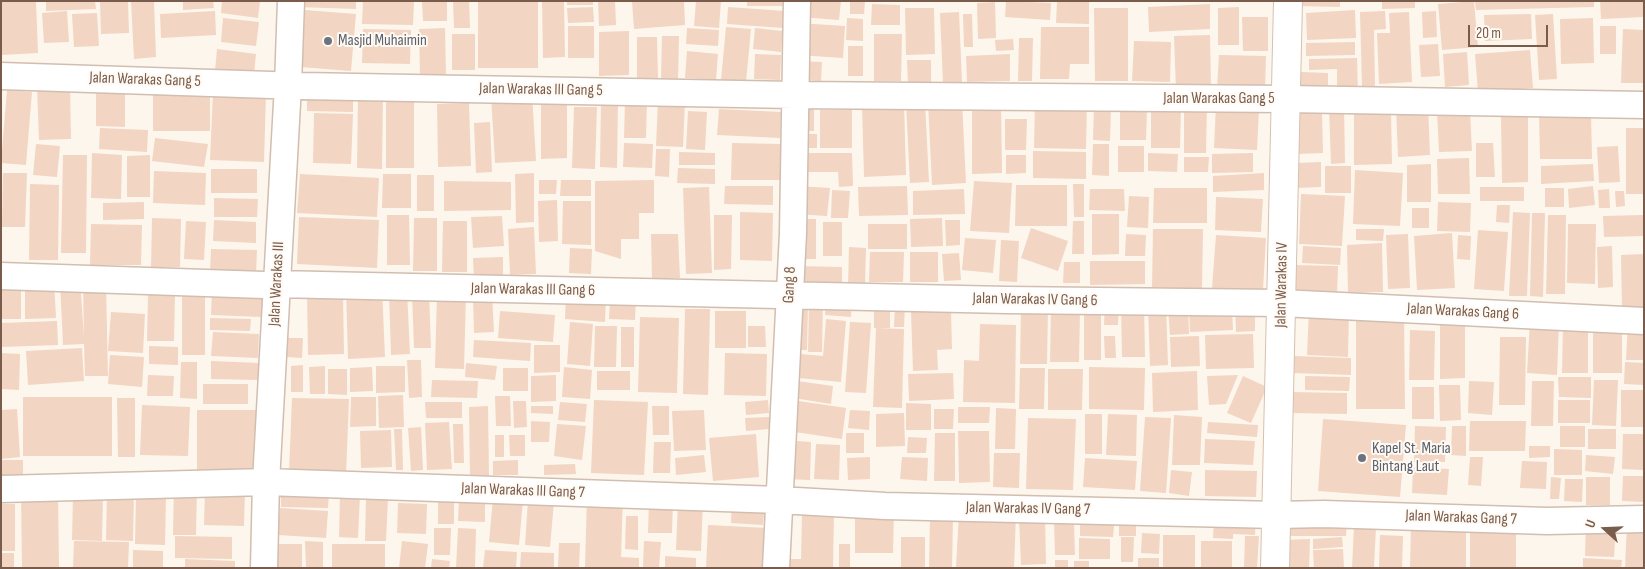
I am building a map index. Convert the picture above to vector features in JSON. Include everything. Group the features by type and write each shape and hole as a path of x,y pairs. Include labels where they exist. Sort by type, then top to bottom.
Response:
{"street":[{"name":"Jalan Warakas III","path":"264,568 266,482 291,1"},
{"name":"Gang 8","path":"776,568 793,205 797,1"},
{"name":"Jalan Warakas IV","path":"1275,568 1288,1"},
{"name":"Jalan Warakas Gang 5","path":"1,76 288,85"},
{"name":"Jalan Warakas III Gang 5","path":"288,85 794,95"},
{"name":"Jalan Warakas Gang 5","path":"794,95 1644,104"},
{"path":"1,276 264,286 276,284"},
{"name":"Jalan Warakas III Gang 6","path":"276,284 789,295"},
{"name":"Jalan Warakas IV Gang 6","path":"789,295 1281,303"},
{"name":"Jalan Warakas Gang 6","path":"1281,303 1644,321"},
{"path":"1,489 266,482"},
{"name":"Jalan Warakas III Gang 7","path":"266,482 779,500"},
{"name":"Jalan Warakas IV Gang 7","path":"779,500 885,506 1277,515"},
{"name":"Jalan Warakas Gang 7","path":"1277,515 1324,514 1547,521 1644,519"}],"building":[{"path":"1,1 36,1 38,53 1,55"},
{"path":"46,1 95,1 96,9 46,11"},
{"path":"100,1 128,1 129,33 101,34"},
{"path":"131,1 154,1 156,57 134,59"},
{"path":"183,1 213,1 214,8 183,10"},
{"path":"222,1 260,1 258,18 221,13"},
{"path":"296,1 356,1 356,9 296,7"},
{"path":"363,1 414,1 413,25 362,24"},
{"path":"422,1 447,1 447,21 423,21"},
{"path":"453,1 469,1 470,28 454,28"},
{"path":"478,1 538,1 538,68 478,68"},
{"path":"542,1 564,1 565,57 543,58"},
{"path":"567,1 593,1 593,5 567,5"},
{"path":"598,1 615,1 616,25 599,26"},
{"path":"632,1 684,1 685,25 634,29"},
{"path":"696,1 721,1 719,28 694,26"},
{"path":"747,1 784,1 783,6 747,6"},
{"path":"801,1 841,1 839,20 800,17"},
{"path":"850,1 865,1 864,14 850,14"},
{"path":"1006,1 1051,3 1050,20 1005,17"},
{"path":"1057,1 1089,1 1089,24 1056,23"},
{"path":"1296,1 1340,1 1340,7 1296,6"},
{"path":"1382,1 1415,1 1415,8 1382,9"},
{"path":"1474,1 1478,47 1442,50 1438,4"},
{"path":"1475,1 1594,1 1594,7 1476,10"},
{"path":"1600,1 1644,1 1644,17 1601,19"},
{"path":"995,2 996,38 978,39 977,3"},
{"path":"872,4 900,5 900,25 871,25"},
{"path":"1210,4 1210,29 1149,32 1148,7"},
{"path":"593,7 594,22 568,23 567,8"},
{"path":"728,7 785,11 783,28 727,24"},
{"path":"1239,7 1239,45 1218,45 1218,8"},
{"path":"905,8 934,8 935,54 906,55"},
{"path":"1094,8 1128,8 1128,81 1095,81"},
{"name":"Masjid Muhaimin","path":"305,10 356,14 351,71 300,67"},
{"path":"1355,10 1356,38 1307,40 1306,13"},
{"path":"67,11 69,42 44,43 42,13"},
{"path":"215,11 216,35 161,38 160,14"},
{"path":"1385,11 1386,29 1374,30 1375,86 1362,87 1360,12"},
{"path":"1436,11 1437,37 1423,38 1422,12"},
{"path":"959,12 962,82 943,84 940,13"},
{"path":"1409,12 1412,82 1379,84 1377,33 1390,33 1389,13"},
{"path":"97,13 99,46 74,47 72,14"},
{"path":"963,14 972,14 973,47 964,47"},
{"path":"1531,14 1532,39 1485,41 1484,15"},
{"path":"1553,14 1557,79 1539,80 1535,15"},
{"path":"1242,17 1268,17 1268,51 1243,51"},
{"path":"223,18 259,22 256,46 221,42"},
{"path":"847,18 863,19 863,41 846,40"},
{"path":"1593,18 1594,63 1561,64 1560,19"},
{"path":"798,23 845,26 843,58 797,55"},
{"path":"568,26 594,26 594,58 568,58"},
{"path":"1600,26 1616,26 1616,54 1600,54"},
{"path":"726,27 751,29 746,82 721,80"},
{"path":"1041,27 1089,27 1089,64 1070,64 1069,79 1040,79"},
{"path":"445,28 446,75 420,76 419,29"},
{"path":"687,28 719,30 718,46 686,44"},
{"path":"755,28 783,31 781,52 753,49"},
{"path":"363,29 411,30 410,64 362,63"},
{"path":"1623,29 1644,30 1644,83 1621,83"},
{"path":"629,31 629,75 599,76 599,32"},
{"path":"452,34 475,34 475,70 452,70"},
{"path":"874,34 902,34 901,81 874,81"},
{"path":"1210,35 1211,89 1176,90 1174,36"},
{"path":"662,36 679,36 678,80 661,80"},
{"path":"637,37 657,37 658,78 637,78"},
{"path":"1019,38 1033,38 1032,81 1018,81"},
{"path":"1013,39 1014,50 996,51 995,40"},
{"path":"1134,41 1171,42 1170,82 1132,81"},
{"path":"1355,42 1355,55 1306,56 1306,43"},
{"path":"1438,44 1440,76 1421,77 1419,45"},
{"path":"848,46 863,46 863,76 848,76"},
{"path":"217,49 256,54 254,74 215,70"},
{"path":"1530,50 1533,88 1478,92 1475,54"},
{"path":"687,51 718,54 716,80 685,78"},
{"path":"1467,52 1469,85 1445,87 1443,54"},
{"path":"755,54 781,55 780,80 754,79"},
{"path":"1010,54 1010,81 967,82 966,56"},
{"path":"1219,55 1266,56 1265,90 1217,88"},
{"path":"1357,58 1358,92 1337,92 1337,69 1309,70 1309,59"},
{"path":"907,60 931,60 931,83 908,84"},
{"path":"797,61 822,62 821,81 796,80"},
{"path":"1301,72 1328,73 1328,89 1300,89"},
{"path":"96,83 125,83 125,127 96,126"},
{"path":"153,84 210,84 210,131 153,131"},
{"path":"70,85 71,139 39,140 37,86"},
{"path":"307,88 353,89 353,112 307,111"},
{"path":"7,90 32,92 26,165 1,163"},
{"path":"213,92 266,93 264,162 210,160"},
{"path":"358,94 383,95 382,169 357,168"},
{"path":"532,94 536,161 495,163 491,96"},
{"path":"601,99 618,99 617,168 600,167"},
{"path":"658,100 685,101 683,147 656,146"},
{"path":"962,100 966,183 932,185 928,102"},
{"path":"386,101 414,101 414,168 386,168"},
{"path":"625,101 647,101 646,138 624,138"},
{"path":"799,102 814,102 814,131 799,131"},
{"path":"904,102 906,175 864,177 862,104"},
{"path":"925,102 929,182 910,183 906,103"},
{"path":"972,102 1001,102 1002,173 972,174"},
{"path":"1035,102 1087,102 1086,149 1034,148"},
{"path":"1184,102 1207,102 1206,153 1184,153"},
{"path":"469,103 471,166 438,167 437,104"},
{"path":"541,103 567,103 567,158 541,159"},
{"path":"1094,105 1111,106 1110,141 1093,140"},
{"path":"1151,105 1181,105 1180,148 1151,148"},
{"path":"1216,105 1259,108 1257,150 1214,148"},
{"path":"1428,106 1430,155 1398,157 1396,108"},
{"path":"574,107 597,107 595,169 572,168"},
{"path":"1329,107 1344,107 1345,163 1331,164"},
{"path":"719,109 781,112 780,138 717,135"},
{"path":"820,110 852,110 852,148 820,148"},
{"path":"1120,110 1147,110 1146,140 1120,140"},
{"path":"1391,110 1392,164 1354,165 1354,111"},
{"path":"688,111 707,112 705,150 686,149"},
{"path":"1322,111 1323,153 1297,154 1297,112"},
{"path":"1470,111 1472,151 1439,152 1437,112"},
{"path":"1591,111 1592,159 1540,159 1539,112"},
{"path":"314,113 353,114 351,164 313,163"},
{"path":"1501,116 1528,116 1528,182 1502,183"},
{"path":"1005,119 1027,119 1026,150 1005,150"},
{"path":"490,122 492,172 476,173 474,123"},
{"path":"100,128 148,130 147,152 99,149"},
{"path":"1626,128 1644,128 1644,194 1626,194"},
{"path":"796,134 817,134 817,148 796,148"},
{"path":"155,138 208,144 204,167 152,161"},
{"path":"624,143 653,144 652,168 623,167"},
{"path":"732,143 781,144 780,180 731,180"},
{"path":"1476,143 1493,143 1495,177 1476,177"},
{"path":"36,144 60,146 57,177 33,175"},
{"path":"1093,144 1109,144 1109,176 1092,175"},
{"path":"1118,146 1144,146 1144,172 1118,172"},
{"path":"1618,146 1620,182 1599,183 1597,147"},
{"path":"656,149 670,149 669,177 655,176"},
{"path":"1033,151 1086,152 1086,179 1033,178"},
{"path":"679,152 715,153 715,165 679,165"},
{"path":"92,153 122,155 121,199 91,198"},
{"path":"795,153 852,153 853,186 839,187 838,172 795,172"},
{"path":"1148,153 1178,154 1177,172 1148,171"},
{"path":"1253,153 1253,172 1212,173 1212,154"},
{"path":"63,155 87,155 86,253 61,253"},
{"path":"150,155 150,197 127,197 127,156"},
{"path":"1006,155 1026,155 1026,173 1006,174"},
{"path":"1184,157 1209,157 1208,172 1184,172"},
{"path":"1469,158 1470,194 1438,194 1437,159"},
{"path":"1321,162 1321,187 1297,188 1297,163"},
{"path":"1431,164 1431,202 1407,202 1407,165"},
{"path":"1593,164 1594,181 1541,184 1541,166"},
{"path":"1325,166 1351,166 1351,193 1325,193"},
{"path":"678,168 715,169 715,184 677,183"},
{"path":"211,169 257,169 257,193 211,193"},
{"path":"1355,170 1403,173 1400,226 1353,224"},
{"path":"154,171 206,173 205,205 153,203"},
{"path":"3,173 27,173 25,227 2,227"},
{"path":"534,173 534,222 516,223 515,174"},
{"path":"1264,173 1264,190 1213,192 1213,176"},
{"path":"300,174 379,178 377,217 297,213"},
{"path":"383,174 411,174 411,208 382,208"},
{"path":"417,175 434,175 434,211 417,211"},
{"path":"539,180 557,180 556,194 539,194"},
{"path":"561,180 591,180 591,196 560,196"},
{"path":"654,180 654,213 639,213 639,239 621,239 621,259 595,251 595,181"},
{"path":"444,181 511,182 511,210 444,211"},
{"path":"974,181 1012,183 1009,233 970,231"},
{"path":"30,184 59,185 58,260 29,260"},
{"path":"1073,184 1084,184 1084,217 1074,217"},
{"path":"1016,185 1067,185 1067,226 1015,226"},
{"path":"725,186 773,186 773,205 724,204"},
{"path":"797,186 830,188 827,216 795,214"},
{"path":"907,186 908,215 859,216 858,187"},
{"path":"1593,186 1595,205 1569,208 1568,189"},
{"path":"709,187 712,273 686,274 683,188"},
{"path":"1480,187 1524,187 1524,201 1480,201"},
{"path":"1154,188 1207,188 1207,223 1153,223"},
{"path":"1545,188 1564,188 1564,207 1545,207"},
{"path":"964,189 965,214 913,215 913,191"},
{"path":"1090,189 1124,189 1125,211 1089,210"},
{"path":"1609,189 1610,208 1599,208 1598,190"},
{"path":"832,190 850,191 848,218 831,218"},
{"path":"1615,191 1624,191 1625,206 1616,207"},
{"path":"1301,194 1345,196 1342,246 1299,244"},
{"path":"1129,196 1149,197 1148,228 1127,227"},
{"path":"1216,197 1263,199 1261,232 1215,230"},
{"path":"214,198 258,199 257,217 214,217"},
{"path":"557,200 558,241 539,242 538,201"},
{"path":"563,201 591,201 591,245 562,244"},
{"path":"144,202 144,219 103,220 103,203"},
{"path":"1438,202 1471,203 1470,232 1437,231"},
{"path":"1497,205 1510,205 1509,223 1496,222"},
{"path":"1412,208 1429,208 1429,228 1412,228"},
{"path":"740,212 773,213 772,261 740,260"},
{"path":"1513,212 1530,213 1527,296 1509,296"},
{"path":"1532,213 1545,213 1543,297 1530,296"},
{"path":"1092,214 1119,214 1119,254 1092,255"},
{"path":"387,215 409,215 410,265 387,265"},
{"path":"714,215 732,215 731,269 714,270"},
{"path":"1548,215 1566,215 1565,294 1546,294"},
{"path":"1644,215 1644,236 1604,237 1603,216"},
{"path":"502,216 504,246 473,248 471,217"},
{"path":"299,217 379,220 377,268 297,264"},
{"path":"152,218 181,219 180,267 151,267"},
{"path":"414,218 437,218 437,271 413,271"},
{"path":"942,218 943,246 911,247 910,219"},
{"path":"796,219 816,219 816,259 795,259"},
{"path":"214,220 256,222 256,243 213,241"},
{"path":"945,220 960,220 960,245 946,246"},
{"path":"186,221 206,222 204,260 184,259"},
{"path":"443,221 467,221 467,272 442,272"},
{"path":"1073,221 1084,221 1084,254 1072,254"},
{"path":"823,222 842,222 842,256 823,256"},
{"path":"91,224 142,225 141,265 90,265"},
{"path":"868,224 907,224 907,249 868,249"},
{"path":"1568,224 1596,224 1595,284 1567,283"},
{"path":"534,227 536,274 510,275 508,229"},
{"path":"1031,228 1068,241 1058,271 1021,258"},
{"path":"1153,229 1203,229 1202,288 1152,288"},
{"path":"1356,229 1384,229 1383,241 1356,240"},
{"path":"1478,230 1508,232 1504,291 1474,289"},
{"path":"1452,233 1455,288 1417,290 1414,236"},
{"path":"651,234 678,234 680,278 652,279"},
{"path":"1126,234 1146,235 1145,256 1125,256"},
{"path":"1408,234 1410,288 1388,289 1386,235"},
{"path":"1216,235 1266,238 1263,290 1212,288"},
{"path":"1458,235 1471,236 1470,260 1457,259"},
{"path":"965,238 996,240 993,273 962,270"},
{"path":"1001,240 1019,241 1017,282 999,281"},
{"path":"1382,243 1383,292 1348,293 1347,245"},
{"path":"1303,246 1341,248 1340,265 1302,263"},
{"path":"1612,246 1613,287 1598,288 1597,247"},
{"path":"849,247 866,248 865,288 848,288"},
{"path":"570,248 592,249 591,274 569,273"},
{"path":"211,249 257,250 256,275 210,273"},
{"path":"870,252 904,252 903,282 869,282"},
{"path":"910,252 938,252 938,282 910,282"},
{"path":"959,253 961,280 944,281 942,254"},
{"path":"1644,254 1644,307 1622,307 1621,255"},
{"path":"503,257 503,277 474,278 473,258"},
{"path":"1090,261 1145,261 1145,284 1090,285"},
{"path":"1064,262 1080,262 1080,283 1063,283"},
{"path":"1293,265 1338,266 1337,295 1292,294"},
{"path":"794,266 842,267 842,284 794,284"},
{"path":"80,280 84,337 83,284 106,283 108,376 85,376 84,344 63,345 60,282"},
{"path":"54,281 56,318 25,319 25,282"},
{"path":"1,283 21,284 21,319 1,319"},
{"path":"382,287 385,357 348,359 346,289"},
{"path":"212,289 263,291 261,317 211,315"},
{"path":"205,291 205,355 182,355 182,292"},
{"path":"407,291 410,354 391,355 389,292"},
{"path":"429,292 431,348 414,348 412,293"},
{"path":"307,293 343,293 344,354 308,355"},
{"path":"437,293 466,294 464,369 435,368"},
{"path":"492,294 494,332 474,333 473,296"},
{"path":"148,295 175,295 174,341 147,341"},
{"path":"566,295 606,297 605,322 565,319"},
{"path":"610,297 636,298 635,320 609,319"},
{"path":"826,299 852,301 851,317 825,315"},
{"path":"874,300 890,300 890,328 874,328"},
{"path":"809,303 823,303 822,352 808,352"},
{"path":"1084,303 1101,303 1101,360 1084,360"},
{"path":"1105,303 1119,303 1118,325 1104,325"},
{"path":"1144,303 1145,357 1122,357 1121,304"},
{"path":"895,304 905,304 904,327 894,327"},
{"path":"1148,305 1166,305 1168,365 1150,366"},
{"path":"790,306 808,306 807,350 789,350"},
{"path":"1188,306 1189,334 1170,335 1168,307"},
{"path":"1021,307 1048,307 1047,364 1020,364"},
{"path":"1232,308 1233,330 1190,332 1189,310"},
{"path":"1255,308 1255,331 1236,332 1235,309"},
{"path":"685,309 710,309 708,395 683,394"},
{"path":"1051,310 1080,310 1079,362 1050,362"},
{"path":"1309,310 1349,311 1348,357 1307,355"},
{"path":"500,311 555,315 553,342 498,338"},
{"path":"715,311 746,311 746,348 715,348"},
{"path":"951,311 952,349 937,350 938,370 913,371 911,312"},
{"path":"111,312 145,314 143,353 108,351"},
{"path":"1356,312 1404,312 1405,409 1356,409"},
{"path":"1440,315 1465,315 1465,378 1440,379"},
{"path":"640,317 679,318 677,393 638,392"},
{"path":"210,318 251,319 250,331 210,330"},
{"path":"826,319 846,321 841,382 787,377 789,353 823,356"},
{"path":"57,321 58,345 1,347 1,323"},
{"path":"1530,321 1559,323 1557,375 1527,373"},
{"path":"570,322 593,324 590,366 567,364"},
{"path":"850,322 871,323 866,393 845,392"},
{"path":"1628,322 1644,323 1644,360 1626,360"},
{"path":"980,324 1016,325 1015,403 963,402 964,360 979,361"},
{"path":"1563,324 1588,324 1588,373 1562,373"},
{"path":"595,326 617,326 616,367 594,367"},
{"path":"748,326 765,326 766,347 748,347"},
{"path":"621,327 634,327 634,367 621,367"},
{"path":"1593,327 1622,327 1622,373 1593,373"},
{"path":"876,328 904,329 902,408 873,407"},
{"path":"1410,330 1435,331 1434,380 1409,380"},
{"path":"213,332 259,334 258,358 211,356"},
{"path":"1253,334 1254,368 1206,369 1205,335"},
{"path":"1104,336 1115,336 1116,358 1105,358"},
{"path":"1199,336 1200,366 1171,367 1170,337"},
{"path":"1500,337 1526,337 1525,405 1499,405"},
{"path":"287,338 303,338 302,358 286,357"},
{"path":"474,340 531,343 530,361 473,357"},
{"path":"534,345 560,345 560,372 534,373"},
{"path":"149,346 178,347 178,365 149,364"},
{"path":"82,348 84,381 28,385 26,351"},
{"path":"1,353 20,354 19,390 1,389"},
{"path":"725,353 767,354 766,396 724,395"},
{"path":"110,355 144,357 142,387 108,384"},
{"path":"1294,356 1351,358 1351,375 1293,373"},
{"path":"407,360 421,360 422,397 409,398"},
{"path":"211,361 259,363 258,380 211,379"},
{"path":"181,362 197,362 197,399 180,398"},
{"path":"1625,362 1644,363 1644,385 1624,384"},
{"path":"466,363 497,366 495,380 465,377"},
{"path":"303,365 303,392 291,392 291,366"},
{"path":"325,366 325,394 310,394 309,367"},
{"path":"376,366 405,366 405,392 376,393"},
{"path":"372,367 373,391 350,392 350,368"},
{"path":"564,367 592,370 590,399 562,397"},
{"path":"1089,367 1145,368 1144,410 1089,409"},
{"path":"503,368 528,368 528,391 503,391"},
{"path":"1020,368 1045,368 1044,409 1019,409"},
{"path":"328,369 347,369 347,395 328,394"},
{"path":"1048,369 1083,369 1082,410 1048,410"},
{"path":"597,371 630,371 630,390 597,390"},
{"path":"1197,371 1198,410 1153,412 1152,373"},
{"path":"953,373 954,399 909,401 908,374"},
{"path":"148,375 174,376 173,396 147,396"},
{"path":"556,375 556,401 531,402 531,376"},
{"path":"1238,375 1226,404 1209,405 1207,376"},
{"path":"1243,376 1267,387 1251,423 1227,413"},
{"path":"1305,376 1350,377 1349,391 1305,390"},
{"path":"1558,377 1591,377 1591,398 1559,397"},
{"path":"432,380 478,381 477,398 431,397"},
{"path":"790,380 833,386 831,404 787,397"},
{"path":"1594,380 1618,380 1616,426 1592,425"},
{"path":"1469,381 1494,382 1492,415 1468,413"},
{"path":"1532,381 1554,381 1553,426 1531,426"},
{"path":"203,384 248,384 248,404 203,404"},
{"path":"1439,385 1460,385 1461,420 1440,421"},
{"path":"1412,387 1434,387 1434,419 1412,419"},
{"path":"1621,390 1644,390 1644,427 1621,427"},
{"path":"1290,392 1347,393 1347,414 1290,413"},
{"path":"403,395 404,427 379,428 378,396"},
{"path":"495,396 510,396 511,426 496,426"},
{"path":"23,397 112,397 112,456 23,456"},
{"path":"351,397 376,397 376,426 350,427"},
{"path":"117,398 135,398 135,457 118,457"},
{"path":"292,398 349,399 346,475 289,473"},
{"path":"594,400 648,402 644,475 591,473"},
{"path":"768,400 769,413 746,415 745,402"},
{"path":"792,400 846,408 842,439 788,431"},
{"path":"1558,400 1590,400 1590,423 1558,423"},
{"path":"513,401 526,401 527,427 514,428"},
{"path":"425,402 462,402 462,418 426,418"},
{"path":"560,402 587,404 585,422 558,420"},
{"path":"906,403 931,404 931,430 906,430"},
{"path":"142,405 190,407 188,456 140,455"},
{"path":"488,406 489,477 470,477 469,407"},
{"path":"531,406 553,406 553,414 531,413"},
{"path":"652,406 669,406 669,435 653,435"},
{"path":"958,407 990,407 989,423 958,423"},
{"path":"996,408 1016,409 1015,449 995,449"},
{"path":"17,409 20,457 1,459 1,410"},
{"path":"934,409 954,409 953,429 934,429"},
{"path":"197,410 256,410 256,476 197,476"},
{"path":"704,410 706,450 674,451 672,411"},
{"path":"850,410 870,411 869,430 848,428"},
{"path":"904,413 905,446 876,447 876,414"},
{"path":"1085,414 1102,414 1102,454 1085,454"},
{"path":"1108,414 1137,415 1136,456 1106,455"},
{"path":"1174,415 1202,417 1200,465 1172,465"},
{"path":"769,417 769,429 746,431 745,418"},
{"path":"1145,417 1171,418 1166,493 1140,491"},
{"path":"1028,418 1076,419 1073,490 1026,489"},
{"name":"Kapel St. Maria Bintang Laut","path":"1323,419 1406,425 1400,497 1318,491"},
{"path":"531,421 550,422 549,442 531,442"},
{"path":"1470,421 1526,421 1525,451 1469,451"},
{"path":"449,422 452,469 427,470 425,423"},
{"path":"1208,422 1258,425 1257,437 1207,433"},
{"path":"453,424 463,424 464,463 454,463"},
{"path":"557,424 586,426 582,460 554,456"},
{"path":"1415,426 1446,427 1445,462 1414,462"},
{"path":"1452,426 1466,426 1466,456 1451,455"},
{"path":"1560,426 1585,426 1585,447 1560,447"},
{"path":"421,427 423,470 411,471 408,428"},
{"path":"394,429 402,429 403,470 396,470"},
{"path":"1588,429 1616,429 1616,449 1588,449"},
{"path":"391,430 392,467 361,468 360,431"},
{"path":"958,431 989,431 990,482 959,483"},
{"path":"846,433 864,433 864,453 846,453"},
{"path":"935,433 955,433 955,481 934,481"},
{"path":"756,434 759,477 713,481 709,438"},
{"path":"1623,434 1644,434 1644,470 1622,469"},
{"path":"495,435 504,435 504,457 495,457"},
{"path":"509,435 525,435 525,456 510,456"},
{"path":"908,437 927,438 926,453 907,453"},
{"path":"1205,439 1255,441 1253,465 1204,463"},
{"path":"784,440 811,442 810,480 783,479"},
{"path":"654,442 671,442 670,473 653,473"},
{"path":"816,444 840,445 839,480 814,479"},
{"path":"1529,446 1550,446 1550,457 1529,458"},
{"path":"1554,449 1582,450 1582,475 1554,475"},
{"path":"994,453 1020,453 1019,488 993,487"},
{"path":"704,455 706,472 676,475 675,458"},
{"path":"1586,455 1615,457 1613,474 1585,471"},
{"path":"870,457 870,479 848,480 847,458"},
{"path":"902,457 928,458 927,481 900,479"},
{"path":"1470,457 1483,457 1481,486 1468,485"},
{"path":"1085,458 1137,461 1135,490 1083,487"},
{"path":"1,460 23,460 23,475 1,475"},
{"path":"518,460 518,475 493,475 493,461"},
{"path":"1522,461 1547,462 1546,489 1520,488"},
{"path":"575,464 576,474 544,475 544,465"},
{"path":"1413,467 1449,469 1447,495 1412,493"},
{"path":"1171,470 1192,472 1189,496 1169,493"},
{"path":"1205,470 1257,471 1256,497 1205,496"},
{"path":"1623,476 1644,476 1644,502 1622,501"},
{"path":"1551,477 1561,478 1559,499 1550,499"},
{"path":"1586,477 1610,477 1610,505 1586,505"},
{"path":"1565,479 1583,479 1582,502 1564,501"},
{"path":"174,485 197,486 196,535 173,535"},
{"path":"107,489 134,490 133,541 106,540"},
{"path":"205,490 245,491 244,526 204,525"},
{"path":"58,493 59,568 22,568 21,494"},
{"path":"281,493 329,493 328,508 281,507"},
{"path":"136,494 166,495 165,545 135,544"},
{"path":"340,494 360,494 358,538 339,537"},
{"path":"73,495 103,496 102,541 72,540"},
{"path":"587,495 623,496 621,557 639,558 639,568 585,568"},
{"path":"366,498 388,498 386,541 365,541"},
{"path":"459,498 485,499 485,522 458,521"},
{"path":"493,498 523,500 519,545 489,542"},
{"path":"438,499 454,499 454,524 438,524"},
{"path":"649,499 673,499 672,533 648,533"},
{"path":"528,500 554,502 550,547 525,545"},
{"path":"678,501 703,501 701,551 676,550"},
{"path":"732,501 765,503 763,525 731,523"},
{"path":"398,503 427,504 426,534 397,533"},
{"path":"1,504 15,504 15,551 1,551"},
{"path":"280,508 328,511 326,538 278,535"},
{"path":"855,509 894,509 893,553 855,553"},
{"path":"802,512 834,513 833,568 784,568 784,559 801,559"},
{"path":"959,512 1016,514 1014,568 956,568"},
{"path":"1080,513 1115,514 1113,537 1080,536"},
{"path":"1119,513 1136,513 1136,536 1119,536"},
{"path":"626,516 638,516 638,550 625,549"},
{"path":"1045,517 1046,564 1021,565 1019,518"},
{"path":"1214,517 1256,520 1255,535 1233,534 1233,539 1213,538"},
{"path":"930,518 953,518 952,568 929,568"},
{"path":"1284,518 1347,518 1346,536 1284,536"},
{"path":"1054,522 1074,522 1075,555 1055,555"},
{"path":"1627,523 1644,524 1644,568 1625,568"},
{"path":"1586,524 1616,525 1614,557 1585,556"},
{"path":"708,525 768,528 766,568 706,568"},
{"path":"1354,526 1376,527 1374,568 1352,568"},
{"path":"1411,526 1466,526 1466,568 1410,568"},
{"path":"1516,527 1516,568 1470,568 1470,528"},
{"path":"434,528 451,528 450,555 434,555"},
{"path":"458,528 476,529 475,568 456,568"},
{"path":"1142,533 1160,534 1159,554 1141,553"},
{"path":"1163,535 1195,535 1195,568 1163,568"},
{"path":"1380,535 1403,536 1402,568 1379,568"},
{"path":"175,536 232,537 232,559 175,558"},
{"path":"1245,536 1259,536 1257,568 1244,568"},
{"path":"901,537 925,537 925,568 901,568"},
{"path":"1121,537 1134,537 1133,562 1121,562"},
{"path":"1342,537 1343,547 1313,549 1313,539"},
{"path":"1079,538 1110,539 1110,559 1079,559"},
{"path":"1310,539 1309,568 1282,568 1282,540"},
{"path":"74,541 129,542 128,568 73,568"},
{"path":"305,541 323,542 323,568 306,568"},
{"path":"402,541 428,544 425,568 399,568"},
{"path":"644,541 661,542 659,568 643,568"},
{"path":"1201,541 1232,541 1232,568 1201,568"},
{"path":"559,543 580,543 579,568 558,568"},
{"path":"271,544 302,544 302,568 271,568"},
{"path":"332,544 385,544 385,568 332,568"},
{"path":"839,544 850,544 850,568 839,568"},
{"path":"1343,549 1344,568 1314,568 1313,550"},
{"path":"133,550 163,551 163,568 133,568"},
{"path":"485,550 517,552 516,568 483,568"},
{"path":"521,552 554,553 554,568 520,568"},
{"path":"1,553 14,553 14,568 1,568"},
{"path":"665,556 696,558 696,568 665,568"},
{"path":"1138,558 1159,558 1159,568 1138,568"},
{"path":"1583,558 1622,560 1621,568 1583,568"},
{"path":"185,559 235,561 235,568 185,568"},
{"path":"432,559 450,561 449,568 431,568"},
{"path":"1055,560 1068,560 1068,568 1055,568"},
{"path":"1074,561 1089,561 1089,568 1074,568"}],"place":[{"name":"Masjid Muhaimin","path":"328,41"},
{"name":"Kapel St. Maria Bintang Laut","path":"1362,458"}]}
